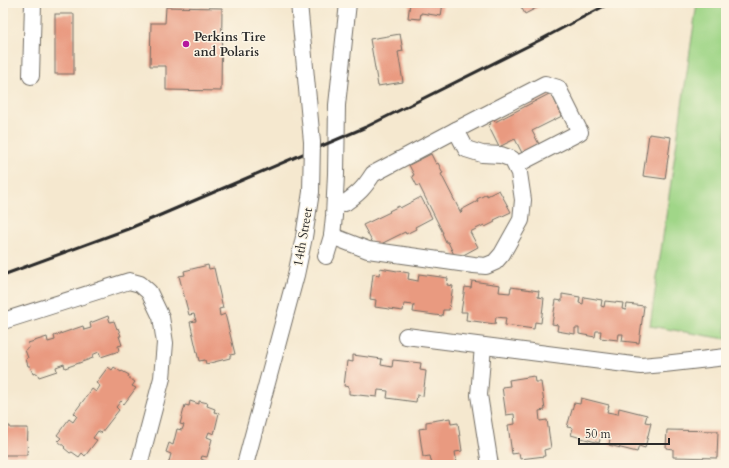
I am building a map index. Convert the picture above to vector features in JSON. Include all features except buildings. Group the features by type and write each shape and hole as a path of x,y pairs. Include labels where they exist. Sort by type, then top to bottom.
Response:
{"street":[{"path":"31,76 33,3"},
{"name":"14th Street","path":"245,465 296,275 311,192 312,142 299,3"},
{"path":"326,256 332,236 335,202 337,105 348,3"},
{"path":"335,202 345,203 358,194 373,174 545,84 558,88 580,132 516,165"},
{"path":"332,236 368,250 486,266 495,262 502,254 521,220 523,200 519,173 512,159 501,155 482,154 466,149 456,130"},
{"path":"3,321 129,281 140,284 150,292 161,316 165,343 162,378 138,465"},
{"path":"406,336 641,366 726,357"},
{"path":"483,346 479,395 490,465"}],"green space":[{"path":"697,3 726,3 726,339 650,326"}],"railway":[{"path":"3,275 128,229 366,127 540,40 610,3"}],"place":[{"name":"Perkins Tire and Polaris","path":"186,44"}]}
